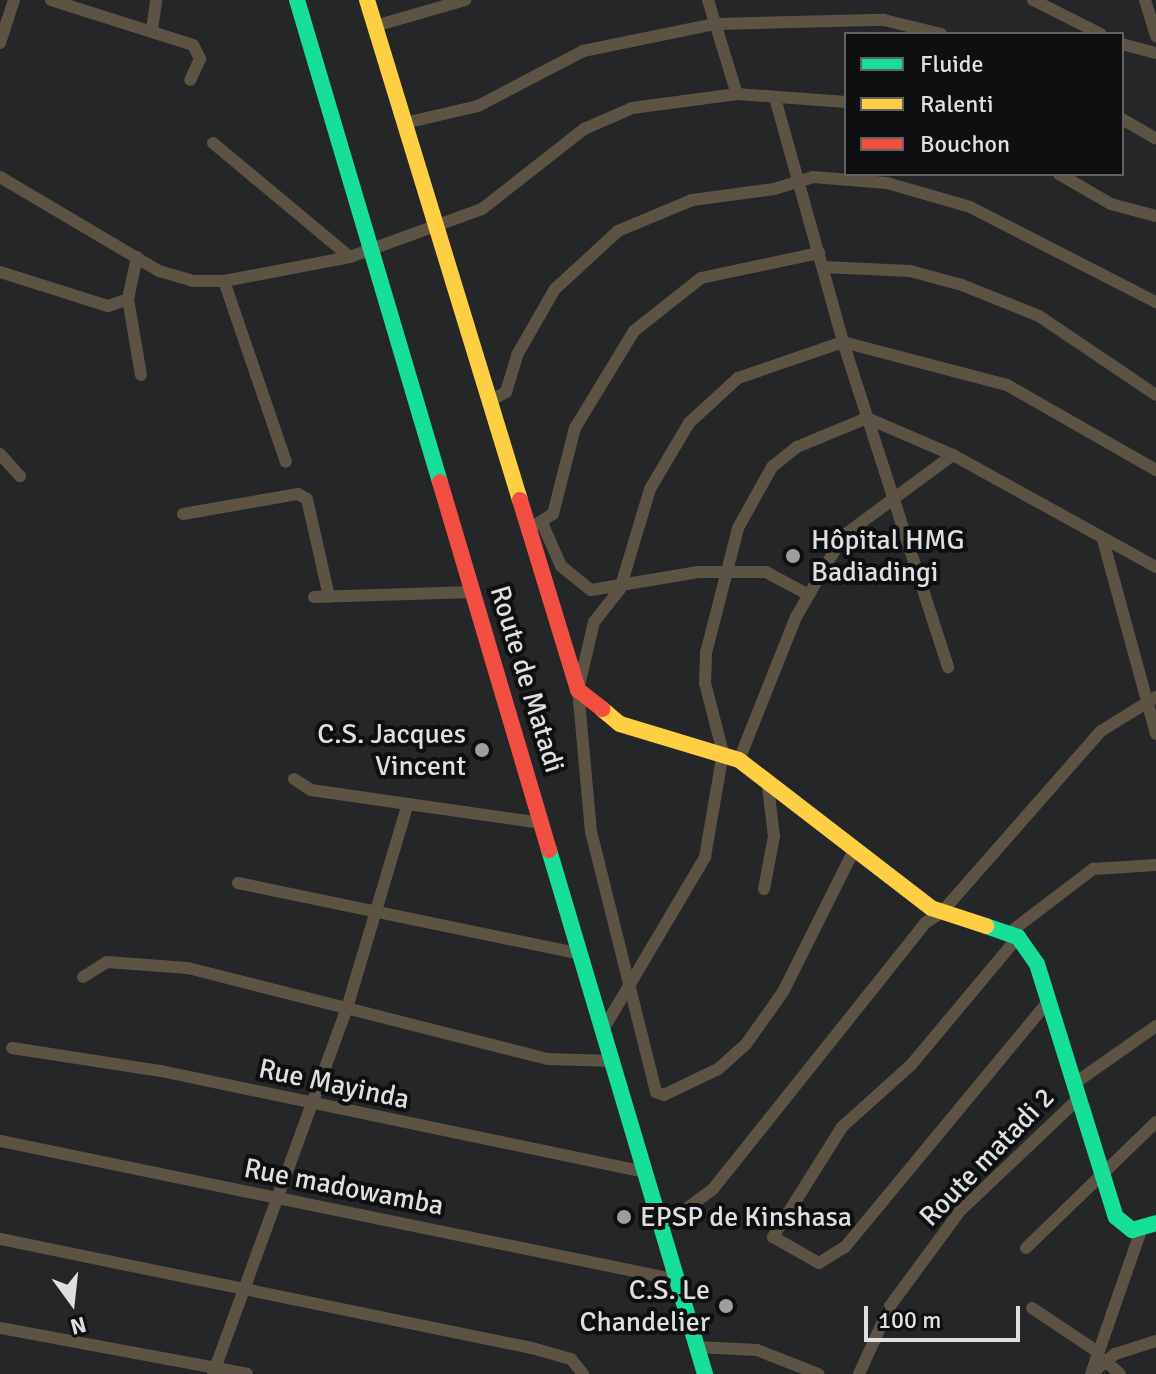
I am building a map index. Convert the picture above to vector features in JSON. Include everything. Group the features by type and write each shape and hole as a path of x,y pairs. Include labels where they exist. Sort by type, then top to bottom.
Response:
{"main road":[{"name":"Route de Matadi","path":"297,0 705,1374"},
{"path":"367,0 488,402 535,528 578,690 620,724 739,760 941,913 1013,935 1037,964 1099,1171 1116,1217 1148,1226"}],"street":[{"path":"0,43 14,0"},
{"path":"51,0 152,30 199,50 190,80"},
{"path":"152,30 156,0"},
{"path":"375,26 465,0"},
{"path":"708,0 737,94"},
{"path":"1033,0 1097,32"},
{"path":"1145,0 1156,36"},
{"path":"405,123 478,106 583,51 715,24 872,19 932,32"},
{"path":"1124,45 1156,53"},
{"path":"0,177 174,277 224,281 350,257 482,209 596,124 632,108 737,94 844,102"},
{"path":"775,98 843,342 948,668"},
{"path":"1124,120 1156,139"},
{"path":"213,143 350,257"},
{"path":"488,402 506,392 517,355 555,289 618,231 692,200 828,175 887,183 970,207 1156,302"},
{"path":"1062,176 1111,204 1155,217"},
{"path":"807,594 766,572 699,572 620,589 591,590 576,582 535,528 560,500 575,428 634,331 701,278 819,253"},
{"path":"137,257 128,299 141,375"},
{"path":"824,267 895,269 962,285 1039,316 1156,395"},
{"path":"0,272 108,306 128,299"},
{"path":"224,281 286,462"},
{"path":"855,848 783,992 724,1066 664,1095 656,1092 591,832 578,690 594,622 620,589 650,489 689,423 738,378 843,342 1007,385 1156,470"},
{"path":"604,1028 628,983 699,875 723,753 705,668 738,528 772,467 797,447 867,418 953,455 1156,567"},
{"path":"0,454 20,476"},
{"path":"739,760 807,594 843,536 953,455"},
{"path":"183,514 298,494 307,499 329,597"},
{"path":"1103,540 1152,701 1156,734"},
{"path":"314,597 473,592"},
{"path":"663,1226 713,1189 925,923 941,913 1101,731 1152,701"},
{"path":"294,779 311,790 542,823"},
{"path":"764,889 774,836 767,779"},
{"path":"214,1371 347,1008 378,914 408,804"},
{"path":"1048,1002 845,1247 819,1263 773,1237 842,1127 911,1065 1013,935 1093,869 1156,865"},
{"path":"238,883 581,954"},
{"path":"83,977 107,962 188,968 548,1059 613,1061"},
{"name":"Route matadi 2","path":"859,1374 890,1306 960,1211 1077,1090 1156,1026"},
{"name":"Rue Mayinda","path":"12,1048 161,1071 646,1172"},
{"path":"1026,1248 1099,1171 1156,1122"},
{"name":"Rue madowamba","path":"0,1141 678,1280"},
{"path":"1092,1372 1148,1226"},
{"path":"0,1239 247,1286 532,1348 571,1359 583,1374"},
{"path":"1032,1308 1100,1355 1120,1374"},
{"path":"0,1328 214,1371 247,1374"},
{"path":"1100,1355 1156,1341"},
{"path":"697,1347 757,1350 818,1374"}],"traffic: fast":[{"path":"297,0 440,482"},
{"path":"549,850 705,1374"},
{"path":"986,926 1018,937 1037,964 1116,1217 1132,1230 1156,1223"}],"traffic: slow":[{"path":"367,0 520,500"},
{"path":"602,709 620,724 739,760 931,908 986,926"}],"traffic: jam":[{"path":"440,482 549,850"},
{"path":"520,500 578,690 602,709"}],"place":[{"name":"Hôpital HMG Badiadingi","path":"793,556"},
{"name":"C.S. Jacques Vincent","path":"482,750"},
{"name":"EPSP de Kinshasa","path":"624,1217"},
{"name":"C.S. Le Chandelier","path":"726,1306"}]}
